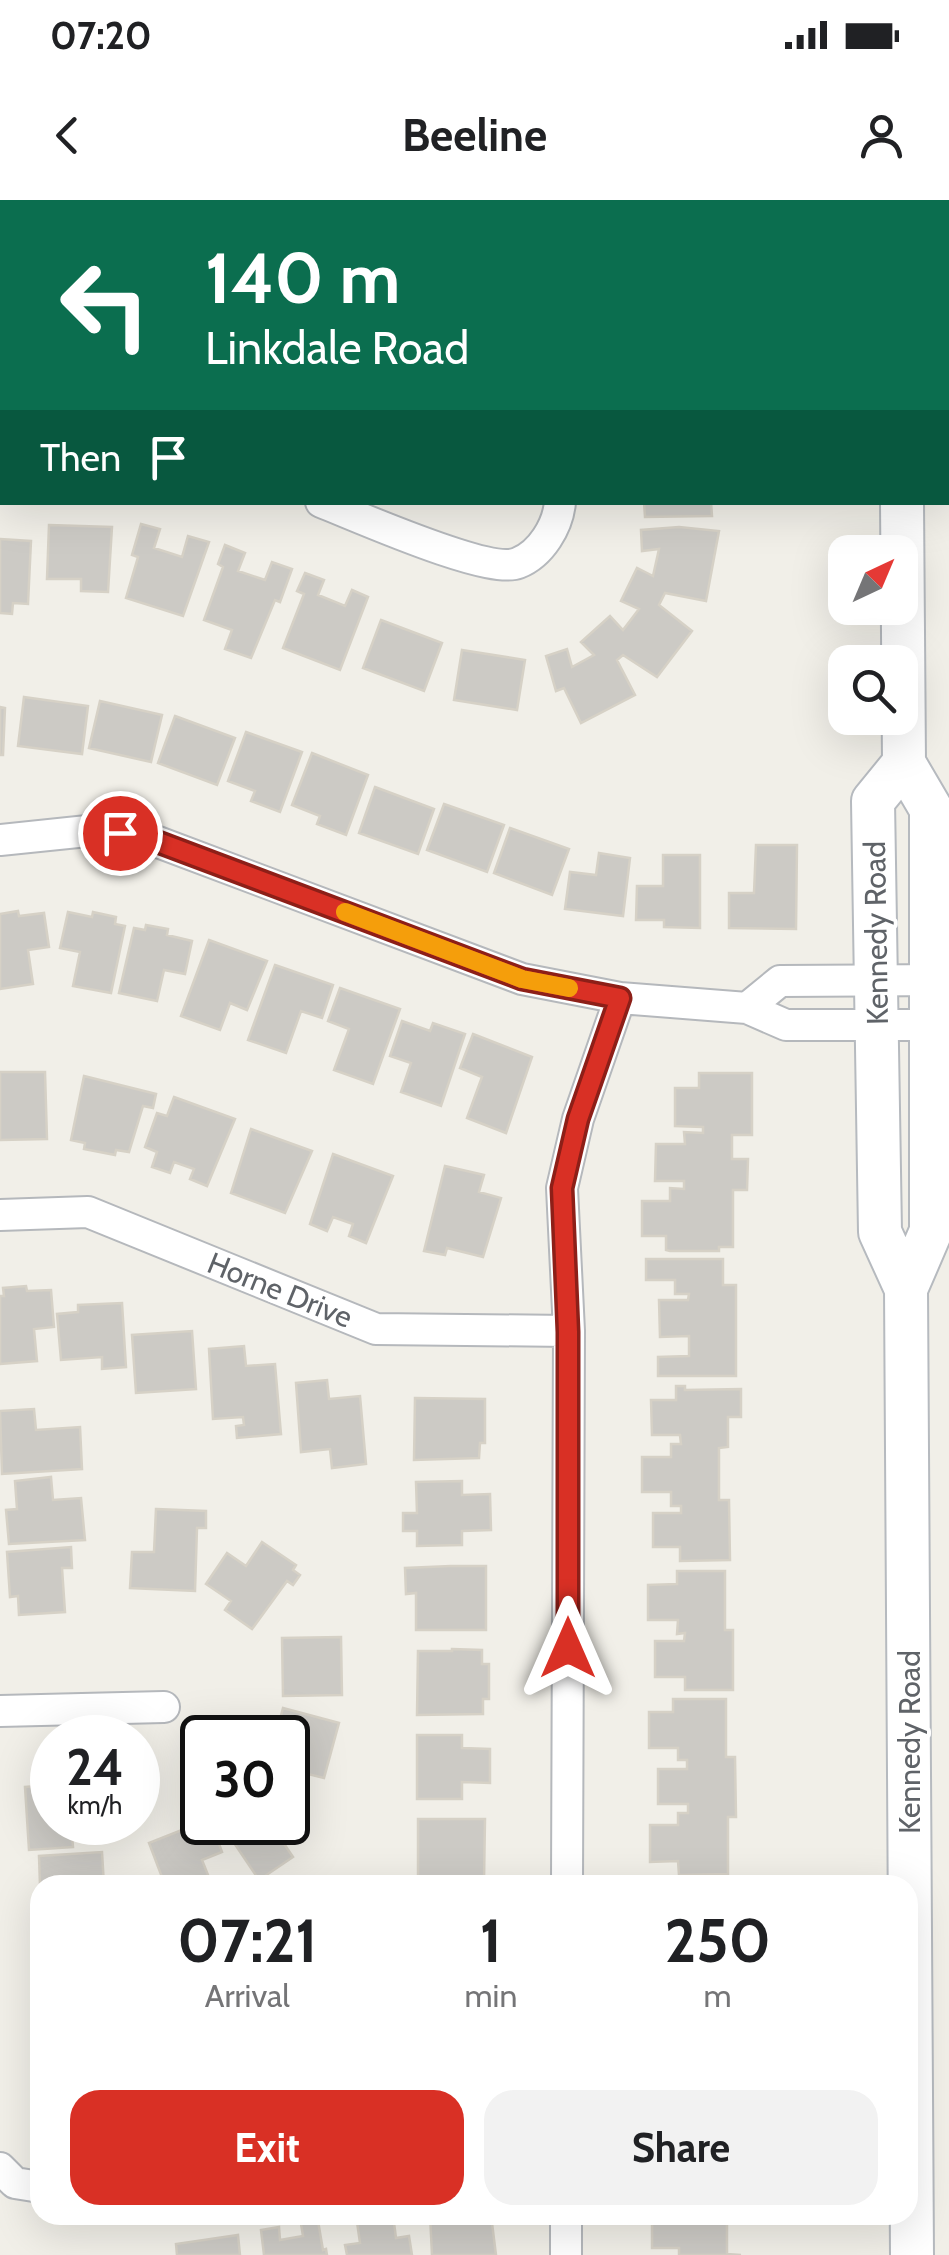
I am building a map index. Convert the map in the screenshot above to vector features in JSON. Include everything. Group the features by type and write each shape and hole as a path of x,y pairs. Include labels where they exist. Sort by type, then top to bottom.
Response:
{"main road":[{"path":"902,505 904,763"},
{"name":"Kennedy Road","path":"906,1289 880,1232 873,801 904,763 931,808 940,980 931,1231 906,1289 910,1875"},
{"name":"Kennedy Road","path":"912,2225 912,2255"}],"street":[{"path":"329,505 484,564 518,564 546,541 559,505"},
{"path":"0,840 97,830 142,836 522,979 620,998 747,1008 786,1026 940,1025"},
{"path":"747,1008 780,981 940,980"},
{"path":"567,1875 568,1332 562,1188 578,1119 620,998"},
{"name":"Horne Drive","path":"0,1215 88,1212 376,1328 568,1332"},
{"path":"0,1711 164,1707"},
{"path":"0,2168 15,2183 30,2185"},
{"path":"566,2225 566,2255"}],"building":[{"path":"644,505 711,505 712,516 645,517"},
{"path":"141,524 160,529 154,548 182,557 188,536 209,542 183,616 126,598 138,557 132,555"},
{"path":"49,525 112,527 108,592 81,591 81,579 47,579"},
{"path":"679,527 719,531 706,601 665,593 659,605 692,631 657,677 623,655 617,660 635,695 581,723 564,688 556,691 546,656 567,649 572,667 594,655 581,642 610,616 623,630 639,609 621,601 637,568 653,576 659,549 642,551 641,530"},
{"path":"0,539 31,541 28,604 13,603 12,614 0,613"},
{"path":"225,545 245,553 238,571 265,580 272,562 292,569 251,658 225,649 232,630 204,620 223,567 218,564"},
{"path":"305,573 324,580 318,595 345,606 352,590 368,597 340,670 283,648 304,594 297,591"},
{"path":"381,620 442,643 424,691 363,668"},
{"path":"462,650 525,660 517,710 454,700"},
{"path":"24,697 88,706 82,754 18,746"},
{"path":"100,701 162,715 151,762 89,748"},
{"path":"0,707 5,708 3,755 0,755"},
{"path":"175,716 235,738 217,785 158,763"},
{"path":"246,732 302,752 280,812 251,801 255,791 228,781"},
{"path":"312,753 368,775 346,835 317,824 320,816 292,805"},
{"path":"375,787 434,809 418,854 359,833"},
{"path":"444,804 504,825 487,872 427,850"},
{"path":"510,828 569,849 552,895 494,873"},
{"path":"756,845 797,845 796,929 729,928 729,893 754,893"},
{"path":"599,853 630,858 623,916 565,909 570,872 596,875"},
{"path":"663,855 700,855 700,928 664,927 664,920 636,920 637,886 663,886"},
{"path":"18,911 19,916 44,913 49,947 28,950 33,984 0,989 0,914"},
{"path":"68,912 116,917 115,924 125,926 111,993 73,986 80,952 60,948"},
{"path":"146,925 168,929 167,935 192,941 185,974 164,970 157,1001 119,993 134,928 145,930"},
{"path":"209,940 267,961 247,1010 230,1003 220,1030 181,1016"},
{"path":"275,965 333,985 322,1018 301,1011 286,1053 248,1040"},
{"path":"340,988 400,1009 373,1084 334,1070 349,1029 328,1021"},
{"path":"402,1021 430,1031 433,1023 465,1034 441,1106 401,1092 411,1063 390,1056"},
{"path":"473,1034 532,1057 506,1133 467,1118 482,1077 460,1068"},
{"path":"0,1072 45,1072 47,1139 0,1140"},
{"path":"699,1073 752,1073 752,1135 732,1135 732,1159 748,1159 747,1190 733,1190 733,1247 719,1247 719,1251 670,1251 666,1250 666,1236 642,1236 642,1201 670,1201 670,1188 684,1189 684,1181 655,1181 656,1144 685,1144 684,1132 703,1133 703,1127 675,1126 675,1088 699,1088"},
{"path":"84,1076 156,1094 153,1108 143,1106 129,1152 116,1150 115,1155 84,1149 85,1143 71,1140"},
{"path":"174,1097 235,1119 207,1186 190,1179 194,1169 174,1162 170,1173 152,1167 157,1152 145,1147 157,1113 167,1116"},
{"path":"251,1129 312,1151 285,1213 231,1193"},
{"path":"333,1154 393,1176 366,1243 349,1236 353,1224 333,1217 327,1231 310,1224"},
{"path":"445,1166 484,1175 479,1192 501,1198 483,1257 447,1248 445,1255 424,1251"},
{"path":"646,1259 723,1259 723,1285 736,1285 736,1376 658,1376 658,1357 689,1356 689,1336 660,1337 659,1300 688,1300 689,1294 675,1294 675,1280 646,1280"},
{"path":"26,1286 27,1291 51,1290 54,1327 34,1329 37,1361 0,1364 0,1296 4,1296 3,1288"},
{"path":"122,1303 126,1367 102,1369 102,1357 61,1360 57,1314 78,1312 78,1305"},
{"path":"192,1331 196,1389 136,1393 132,1335"},
{"path":"244,1346 246,1366 275,1364 281,1434 237,1438 236,1426 244,1425 243,1417 213,1419 209,1349"},
{"path":"327,1380 329,1399 360,1396 366,1464 332,1468 330,1449 301,1452 296,1383"},
{"path":"676,1386 685,1386 685,1390 741,1389 741,1417 728,1417 728,1447 719,1448 719,1500 729,1500 730,1560 680,1561 680,1547 653,1547 653,1513 681,1513 681,1506 671,1506 671,1492 642,1492 642,1457 671,1457 671,1444 681,1444 680,1435 652,1435 651,1400 676,1400"},
{"path":"415,1398 485,1399 485,1443 480,1443 479,1458 414,1460"},
{"path":"34,1409 36,1430 80,1427 82,1469 2,1474 0,1411"},
{"path":"51,1477 53,1500 81,1498 85,1540 9,1544 6,1510 17,1509 15,1481"},
{"path":"462,1481 462,1495 490,1494 491,1530 462,1531 462,1545 417,1546 417,1531 403,1531 403,1513 417,1513 416,1482"},
{"path":"156,1509 206,1511 206,1528 197,1528 195,1591 130,1588 132,1552 154,1552"},
{"path":"262,1542 296,1565 293,1570 300,1575 293,1585 287,1581 252,1629 225,1610 231,1601 206,1584 227,1553 246,1566"},
{"path":"71,1547 72,1568 62,1568 65,1612 19,1615 18,1596 10,1597 7,1552"},
{"path":"486,1566 486,1630 416,1630 416,1593 406,1594 405,1568"},
{"path":"677,1571 725,1571 725,1630 733,1630 733,1690 685,1690 685,1677 655,1677 655,1641 684,1641 685,1633 677,1634 678,1620 648,1620 648,1585 677,1584"},
{"path":"341,1637 342,1695 283,1696 282,1638"},
{"path":"482,1650 482,1664 489,1664 489,1699 483,1699 483,1714 417,1715 418,1651"},
{"path":"673,1699 726,1699 726,1757 735,1757 736,1817 728,1817 728,1874 679,1875 678,1861 650,1862 650,1825 678,1825 678,1813 688,1813 688,1804 658,1804 658,1769 687,1769 687,1760 678,1760 678,1748 649,1748 649,1712 673,1712"},
{"path":"283,1708 309,1715 281,1715"},
{"path":"310,1715 339,1723 324,1778 310,1774"},
{"path":"417,1735 462,1735 462,1748 490,1749 490,1783 462,1782 462,1799 417,1799"},
{"path":"25,1787 30,1787 30,1845 73,1847 29,1850"},
{"path":"418,1819 485,1819 484,1875 418,1875"},
{"path":"180,1831 180,1845 219,1845 222,1852 202,1860 208,1875 161,1875 150,1845 160,1845 160,1839"},
{"path":"235,1845 285,1845 293,1857 266,1875 256,1875"},
{"path":"102,1852 103,1875 40,1875 39,1856"},
{"path":"301,2225 319,2225 327,2255 264,2255 261,2230 279,2227 280,2240 303,2236"},
{"path":"357,2225 394,2225 396,2238 409,2236 412,2255 347,2255 345,2245 360,2243"},
{"path":"430,2225 492,2225 496,2255 432,2255"},
{"path":"652,2225 727,2225 727,2254 741,2255 679,2255 679,2248 652,2248"},
{"path":"238,2235 240,2255 177,2255 176,2244"}],"slow traffic":[{"path":"345,912 522,979 569,988"}],"route":[{"path":"120,833 142,836 522,979 620,998 578,1119 562,1188 568,1332 568,1648"}]}
